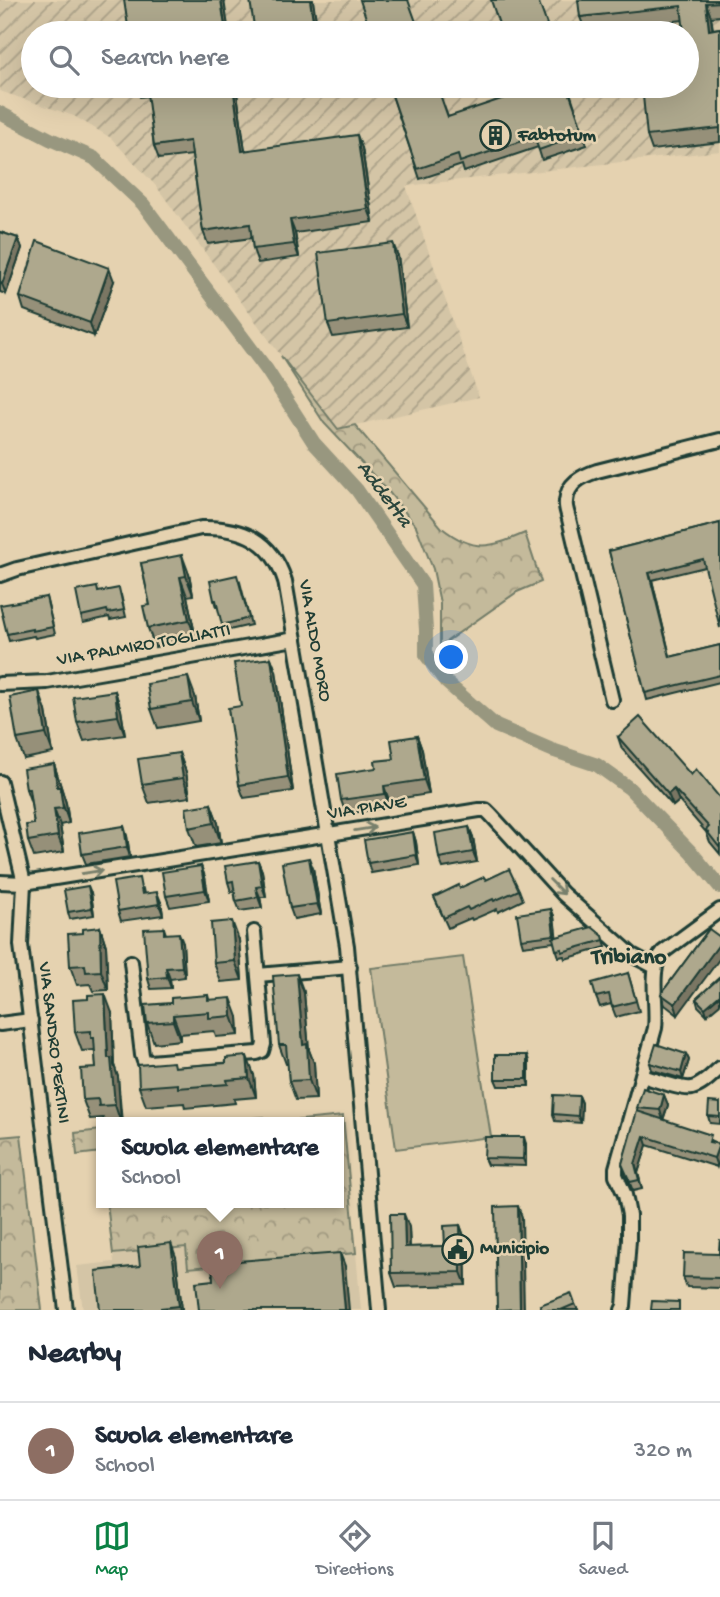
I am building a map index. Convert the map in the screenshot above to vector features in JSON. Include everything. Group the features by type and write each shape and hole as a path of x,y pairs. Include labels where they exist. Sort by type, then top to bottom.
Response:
{"street":[{"path":"612,700 569,519 566,502 570,488 580,477 597,471 720,440"},
{"name":"VIA ALDO MORO","path":"0,575 201,528 219,528 247,535 272,553 280,567 295,639 350,967 379,1310"},
{"path":"0,565 17,569"},
{"name":"VIA PALMIRO TOGLIATTI","path":"0,684 47,682 295,639"},
{"name":"VIA SANDRO PERTINI","path":"0,782 24,883 22,945 66,1310"},
{"name":"VIA PIAVE","path":"0,882 24,883 485,810 563,894 632,954 655,967"},
{"path":"624,1309 629,1227 625,1195 616,1175 616,1168 656,1021 655,967 663,952 720,910"},
{"path":"131,962 144,1061 257,1053 262,1051 264,1044 254,932"},
{"path":"258,975 350,967"},
{"path":"0,1024 31,1020"},
{"path":"642,1076 691,1088 720,1068"}],"shaded area":[{"path":"0,0 720,0 720,151 406,186 479,397 338,429 156,186 111,138 74,116 0,91"},
{"path":"186,1247 189,1268 356,1253 361,1310 83,1310 77,1266 114,1262 113,1254"}],"green space":[{"path":"281,356 338,429 355,425 442,528 453,536 482,546 525,533 541,582 517,592 440,646 440,603 433,569 416,526 388,491 324,423"},
{"path":"463,957 491,1137 396,1149 371,968"},
{"path":"344,1127 356,1253 188,1268 186,1247 113,1254 108,1208 344,1208"},
{"path":"96,1131 96,1153 77,1155 75,1133"},
{"path":"21,1135 42,1310 0,1310 0,1137"}],"building":[{"path":"124,0 221,0 224,21 127,21"},
{"path":"250,0 310,0 313,21 253,21"},
{"path":"360,0 408,0 416,21 367,21"},
{"path":"491,0 538,0 546,21 498,21"},
{"path":"578,0 720,0 706,3 709,30 720,28 720,128 647,136 643,98 699,98 699,21 683,21 681,6 580,17"},
{"path":"148,98 235,98 242,151 357,135 368,209 290,220 294,244 253,249 250,224 203,231 190,141 154,146"},
{"name":"Fabtotum","path":"393,98 441,98 448,117 504,98 571,98 584,134 539,150 534,137 460,162 458,155 417,169"},
{"path":"0,232 18,238 2,284 0,283"},
{"path":"37,241 109,268 90,323 20,297"},
{"path":"393,243 402,314 328,324 318,253"},
{"path":"720,523 720,628 703,559 649,573 670,657 720,645 720,675 645,693 609,551"},
{"path":"182,555 186,576 180,577 189,620 148,628 143,606 150,605 141,563"},
{"path":"237,575 249,618 222,625 210,581"},
{"path":"97,587 98,592 119,588 124,610 108,613 107,610 81,616 76,591"},
{"path":"46,597 53,627 7,634 0,605"},
{"path":"271,658 288,777 239,785 228,708 241,706 234,663"},
{"path":"188,677 192,702 151,709 147,684"},
{"path":"39,691 46,734 17,739 10,697"},
{"path":"115,691 118,716 77,722 73,697"},
{"path":"640,717 691,775 696,769 720,798 720,848 706,830 709,827 674,789 668,794 618,737"},
{"path":"417,736 424,780 384,786 385,794 341,800 337,774 376,768 375,761 394,759 391,740"},
{"path":"179,753 183,778 142,784 138,759"},
{"path":"54,764 63,808 54,809 58,836 28,841 26,825 34,824 23,769"},
{"path":"211,804 214,823 189,828 186,808"},
{"path":"124,826 127,847 82,854 79,833"},
{"path":"469,827 473,852 439,858 435,833"},
{"path":"413,832 416,855 368,863 364,840"},
{"path":"309,858 317,904 290,908 282,863"},
{"path":"258,861 262,886 256,887 258,897 236,901 233,881 228,882 225,866"},
{"path":"201,866 205,890 166,896 162,872"},
{"path":"509,869 519,890 469,910 467,907 444,918 434,897 459,885 460,888 484,877 486,880"},
{"path":"139,878 142,894 157,892 159,904 118,911 113,882"},
{"path":"88,886 92,908 68,912 64,890"},
{"path":"551,909 554,935 521,939 517,914"},
{"path":"232,921 235,961 214,963 211,923"},
{"path":"100,927 101,971 86,972 85,965 70,966 68,934 83,933 83,929"},
{"path":"592,927 604,940 562,952 562,949 556,950 553,938"},
{"path":"164,928 164,934 179,933 182,967 166,968 167,977 148,979 144,929"},
{"path":"709,929 720,937 720,943 675,1004 661,994"},
{"path":"628,973 636,1001 612,1007 609,994 596,997 592,983"},
{"path":"297,974 309,1080 289,1081 286,1045 279,1045 273,976"},
{"path":"720,977 720,995 705,1008 696,999"},
{"path":"105,994 108,1058 111,1058 115,1105 99,1106 98,1099 83,1100 81,1069 96,1068 94,1038 91,1038 91,1031 75,1032 73,1000 88,999 88,995"},
{"path":"208,995 208,1000 231,998 232,1016 209,1018 209,1012 173,1015 173,1021 147,1023 145,1005 171,1003 171,998"},
{"path":"656,1044 686,1054 681,1072 650,1063"},
{"path":"495,1055 527,1055 527,1079 495,1079"},
{"path":"247,1056 249,1078 227,1080 228,1084 178,1088 178,1084 139,1087 138,1065 173,1062 174,1067 226,1063 226,1058"},
{"path":"643,1088 664,1095 660,1110 637,1108"},
{"path":"554,1095 579,1096 578,1116 553,1114"},
{"path":"709,1102 720,1103 720,1117 708,1116"},
{"path":"637,1111 711,1135 709,1142 719,1144 714,1158 644,1136 635,1164 639,1180 630,1182 622,1164"},
{"path":"485,1137 524,1137 523,1159 484,1158"},
{"path":"518,1206 520,1309 497,1310 495,1207"},
{"path":"390,1214 404,1214 405,1247 445,1246 444,1226 460,1225 461,1272 391,1273"},
{"path":"720,1239 720,1278 683,1277 684,1253 719,1254"},
{"path":"171,1243 179,1306 161,1310 100,1310 96,1271 140,1266 138,1247"},
{"path":"340,1253 345,1310 199,1310 196,1282 213,1280 212,1263"},
{"path":"571,1293 575,1304 561,1310 542,1310 540,1305"},
{"path":"652,1301 679,1302 679,1310 651,1310"}],"waterway":[{"name":"Addetta","path":"0,113 94,158 143,204 267,370 314,443 357,490 423,585 426,655 446,682 496,726 552,750 597,765 629,788 692,853 720,887"}],"place":[{"name":"Fabtotum","path":"495,136"},
{"name":"Municipio","path":"457,1249"},
{"name":"Scuola elementare","path":"220,1289"}],"district":[{"name":"Tribiano","path":"629,958"}]}
